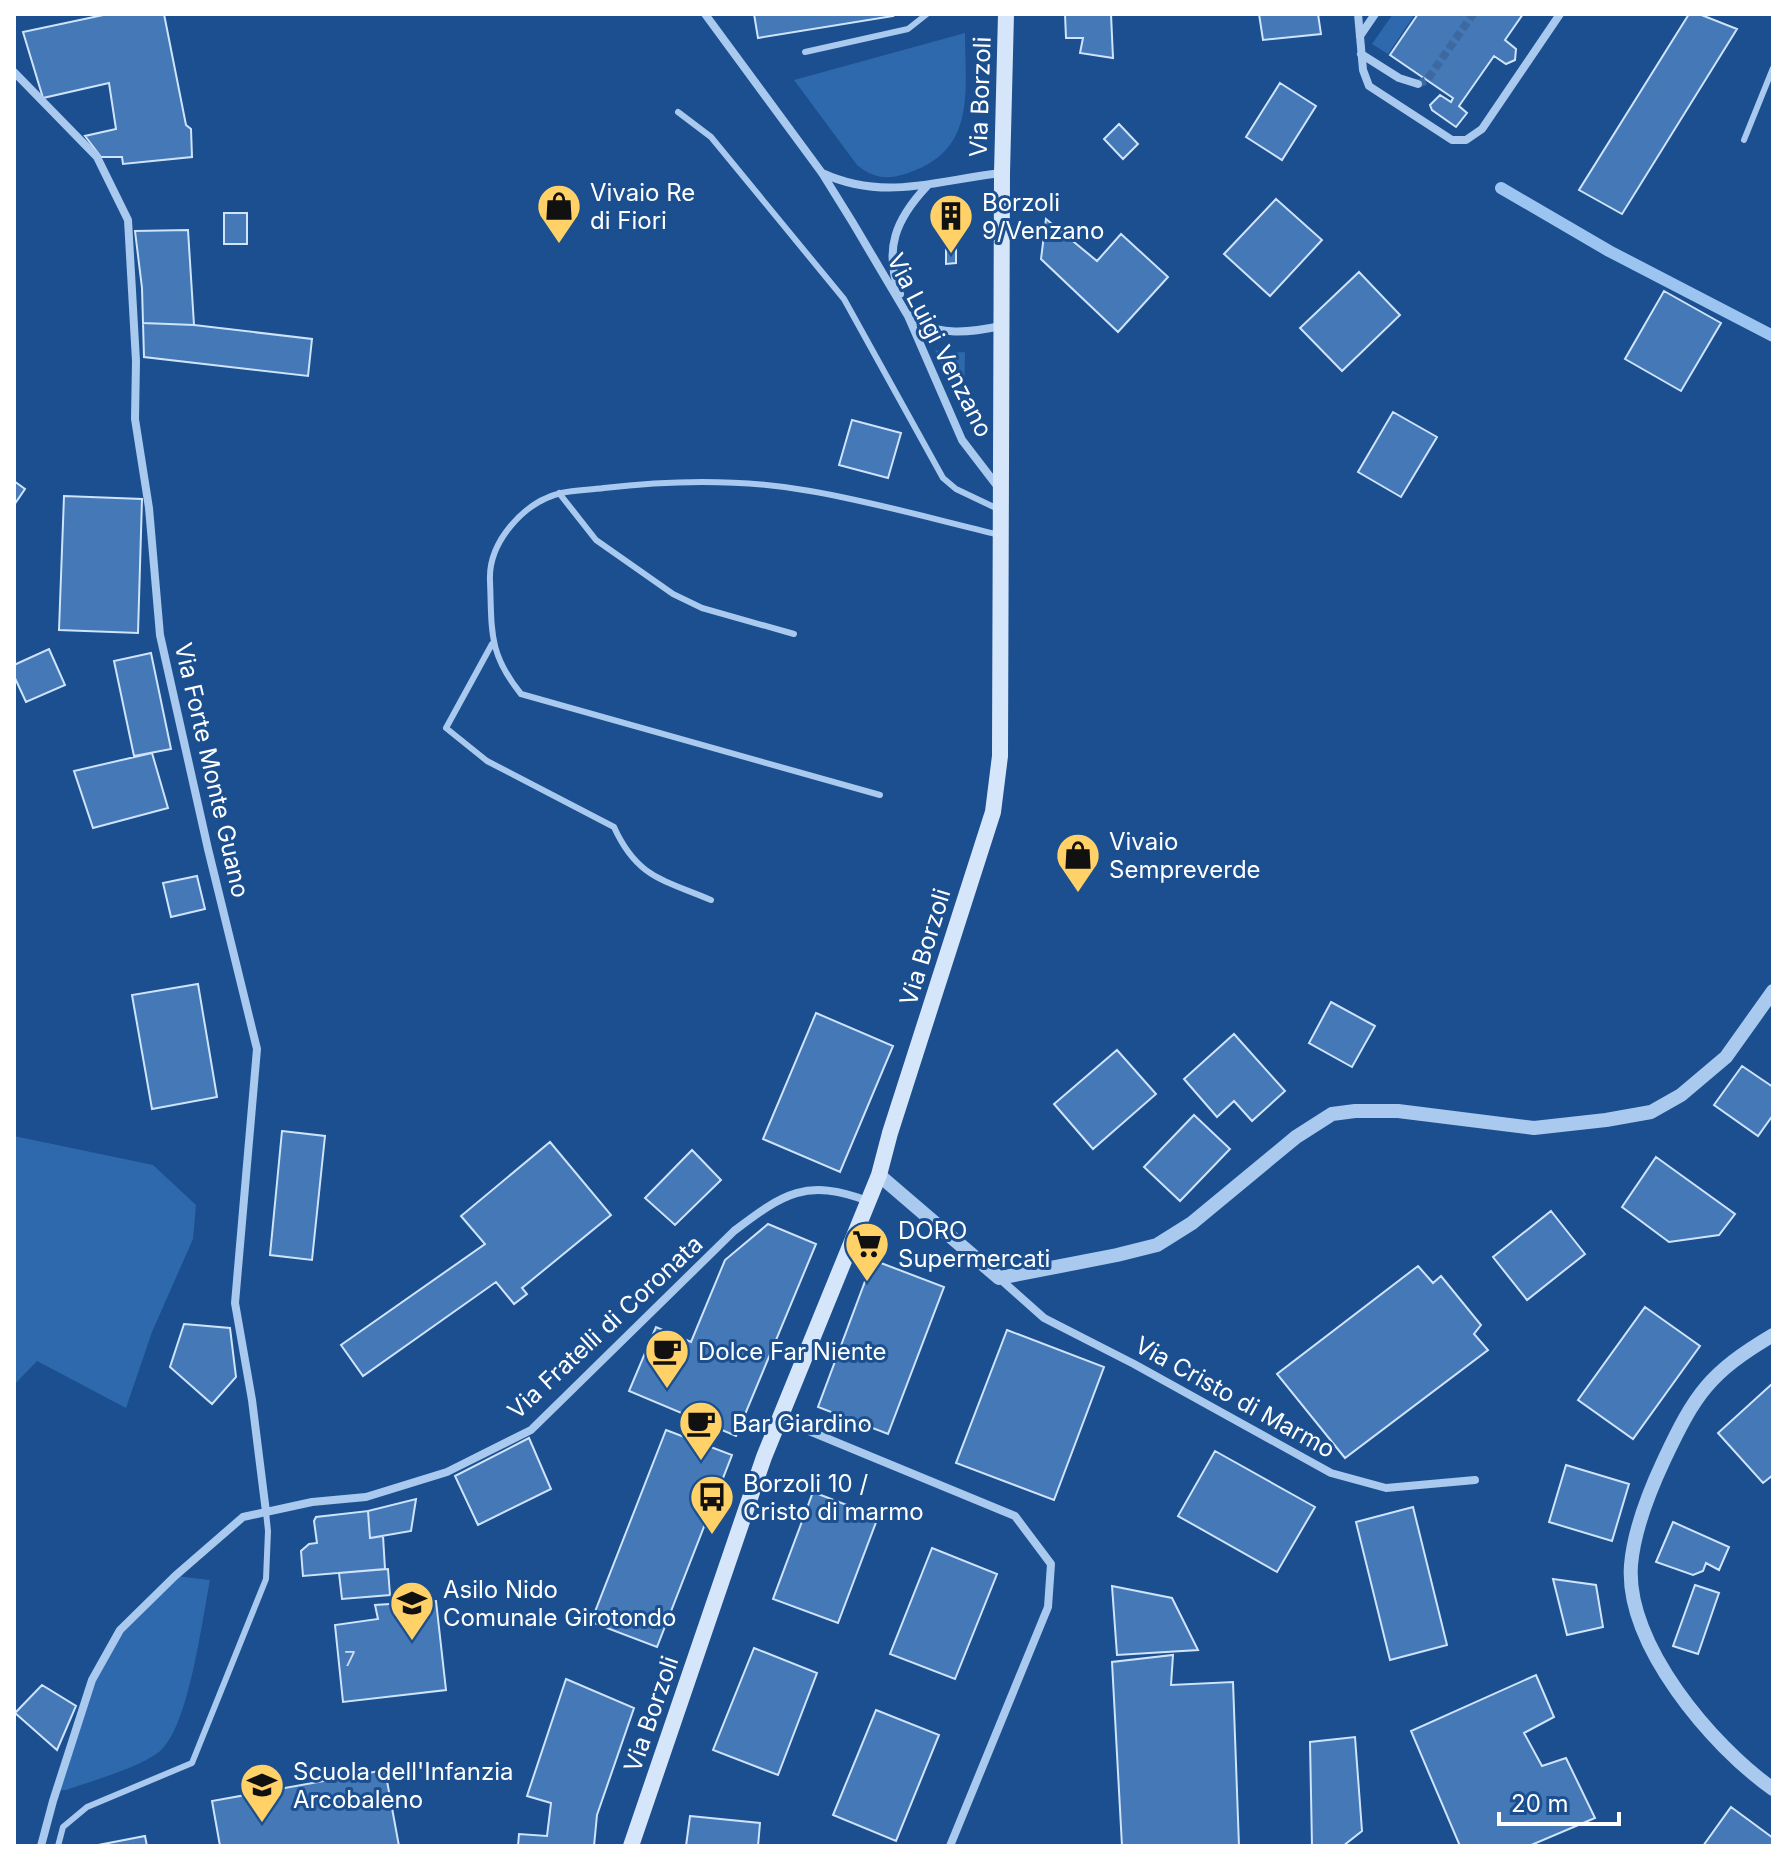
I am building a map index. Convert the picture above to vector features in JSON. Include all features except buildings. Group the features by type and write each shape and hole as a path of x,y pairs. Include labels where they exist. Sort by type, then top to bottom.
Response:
{"main road":[{"name":"Via Borzoli","path":"631,1846 761,1465 879,1175 993,812 1000,756 1002,173 1006,14"}],"street":[{"name":"Via Luigi Venzano","path":"705,14 822,173 908,316 962,440 1001,491"},
{"path":"1358,14 1363,70 1369,86 1452,140 1466,140 1482,129 1560,14"},
{"path":"1360,36 1375,14"},
{"path":"1361,54 1399,78 1418,84"},
{"name":"Via Forte Monte Guano","path":"14,72 97,157 128,220 136,361 135,419 149,508 160,635 257,1049 235,1303 252,1400 266,1512"},
{"path":"822,173 859,187 883,189 927,186 1002,173"},
{"path":"927,186 906,208 895,234 896,284 908,316 946,332 1001,326"},
{"path":"879,1175 999,1278 1117,1255 1157,1245 1192,1223 1296,1137 1332,1114 1398,1111 1534,1128 1651,1112 1681,1095 1726,1057 1773,991"},
{"name":"Via Fratelli di Coronata","path":"41,1846 92,1680 120,1630 175,1576 243,1517 312,1502 366,1497 447,1472 531,1430 734,1231 762,1211 790,1195 818,1189 840,1191 869,1201"},
{"name":"Via Cristo di Marmo","path":"999,1278 1044,1318 1331,1473 1386,1488 1475,1480"},
{"path":"1773,1335 1726,1364 1683,1419 1652,1485 1631,1564 1632,1593 1659,1667 1737,1760 1773,1789"},
{"path":"779,1418 1015,1516 1051,1564 1048,1607 950,1846"}],"lane":[{"path":"805,52 908,29 927,14"},
{"path":"1744,140 1773,68"},
{"path":"678,112 711,137 743,172 844,299 943,478 956,489 1001,510"},
{"path":"880,795 521,694 505,673 492,644 489,567 503,536 523,511 559,493 651,483 723,483 794,489 1000,535"},
{"path":"559,493 596,540 673,594 702,608 794,634"},
{"path":"492,644 446,728 487,761 614,827 623,846 643,871 711,900"},
{"path":"58,1846 63,1827 87,1807 192,1763 266,1579 266,1512"}],"shaded area":[{"path":"1393,14 1415,14 1388,54 1372,44"},
{"path":"965,33 965,97 956,134 946,150 930,163 901,175 875,176 857,165 794,80"},
{"path":"935,350 965,352 964,411"},
{"path":"14,1136 153,1165 196,1205 193,1239 152,1332 126,1408 37,1361 14,1385"},
{"path":"175,1576 210,1580 193,1672 178,1721 169,1739 159,1752 139,1764 66,1790 57,1790 92,1680 120,1630"}],"waterway":[{"path":"1501,188 1609,251 1773,336"}],"tunnel":[{"path":"1418,84 1427,80 1473,14"}],"place":[{"name":"Vivaio Re di Fiori","path":"559,245"},
{"name":"Borzoli 9/Venzano","path":"951,255"},
{"name":"Vivaio Sempreverde","path":"1078,894"},
{"name":"DORO Supermercati","path":"867,1283"},
{"name":"Dolce Far Niente","path":"667,1390"},
{"name":"Bar Giardino","path":"701,1462"},
{"name":"Borzoli 10 / Cristo di marmo","path":"712,1536"},
{"name":"Asilo Nido Comunale Girotondo","path":"412,1642"},
{"name":"Scuola dell'Infanzia Arcobaleno","path":"262,1824"}]}
